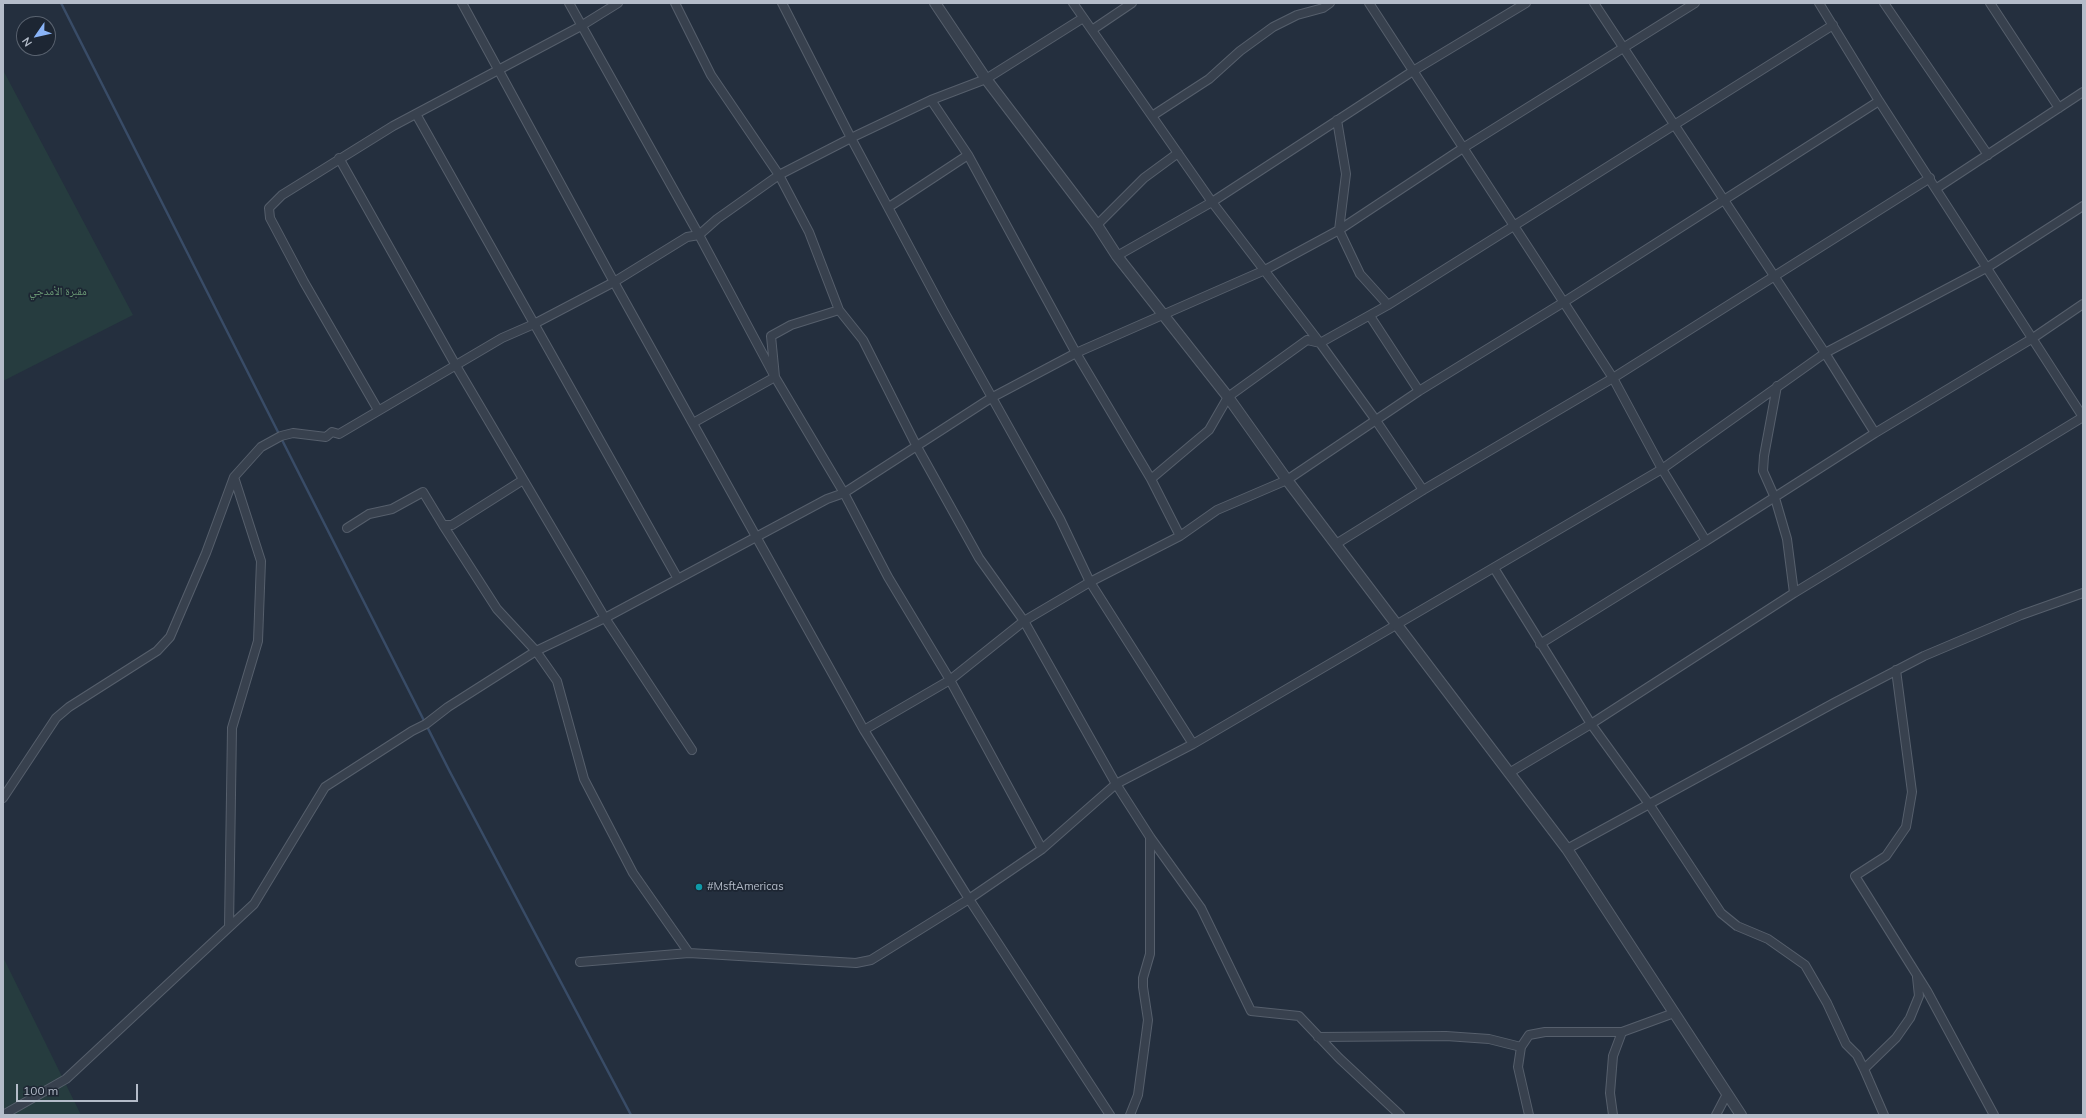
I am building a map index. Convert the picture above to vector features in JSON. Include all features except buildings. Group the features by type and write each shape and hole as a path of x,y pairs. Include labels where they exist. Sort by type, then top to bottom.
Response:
{"street":[{"path":"462,3 614,282 864,730 968,899 1110,1115"},
{"path":"569,3 699,235 776,377 844,493 888,577 950,680 1042,849"},
{"path":"378,410 304,282 270,218 269,208 275,201 339,158 416,114 500,71 581,26 618,3"},
{"path":"675,3 711,75 779,176 809,232 839,310 863,340 916,445 979,558 1024,621 1116,784 1150,837 1201,908 1251,1011 1298,1016 1400,1115"},
{"path":"782,3 851,138 889,206 991,398 1060,519 1090,582 1193,744"},
{"path":"935,3 986,79 1097,225 1117,256 1161,314 1228,397 1287,480 1567,849 1741,1115"},
{"path":"1073,3 1212,202 1320,343 1375,419 1422,490"},
{"path":"1092,30 1132,3"},
{"path":"1152,116 1209,79 1240,51 1273,26 1297,15 1324,8 1330,3"},
{"path":"1369,3 1613,378 1662,469 1706,541"},
{"path":"1117,256 1212,202 1414,71 1526,3"},
{"path":"1594,3 1825,353 1875,433"},
{"path":"3,1115 66,1078 254,904 325,787 412,731 426,724 448,707 536,651 604,618 827,498 844,493 916,445 991,398 1076,352 1265,270 1339,230 1463,148 1695,3"},
{"path":"1509,772 1591,724 1794,593 2083,417 1937,188 1879,101 1818,3"},
{"path":"1884,3 1988,155"},
{"path":"1990,3 2059,108"},
{"path":"3,798 56,718 69,707 151,656 164,646 170,637 206,553 234,477 261,447 281,436 293,433 326,437 332,432 339,434 455,364 502,338 534,324 614,282 687,237 699,235 717,219 779,176 851,138 931,100 986,79 1083,18"},
{"path":"1151,479 1209,430 1228,397 1308,340 1320,343 1370,316 1832,25"},
{"path":"1937,188 2083,92"},
{"path":"931,100 968,155 1076,352 1151,479 1180,536"},
{"path":"864,730 950,680 1024,621 1090,582 1180,536 1218,510 1287,480 1375,419 1564,302 1879,101"},
{"path":"416,114 678,579"},
{"path":"1337,120 1346,174 1339,230 1360,274 1388,305"},
{"path":"1097,225 1144,178 1178,153"},
{"path":"889,206 968,155"},
{"path":"339,158 455,364 604,618 692,750"},
{"path":"1336,544 1422,490 1613,378 1930,178"},
{"path":"580,962 690,953 864,963 968,899 1042,849 1116,784 1193,744 1662,469 1825,353 1988,267 2083,206"},
{"path":"1540,644 1775,498 1875,433 2033,338 2083,304"},
{"path":"776,377 771,336 792,326 839,310"},
{"path":"1370,316 1419,391"},
{"path":"693,423 776,377"},
{"path":"1777,386 1764,456 1763,471 1775,498 1786,538 1794,593"},
{"path":"229,927 232,728 258,641 261,561 234,477"},
{"path":"443,525 452,524 462,519 523,480"},
{"path":"347,528 369,514 392,508 423,492 497,609 536,651 557,680 584,779 633,873 690,953"},
{"path":"1494,568 1591,724 1649,804 1721,913 1737,926 1768,940 1805,965 1827,1003 1846,1044 1857,1055 1864,1068 1884,1115"},
{"path":"1567,849 1924,656 2021,615 2083,594"},
{"path":"1864,1068 1896,1038 1910,1018 1919,996 1916,975 1855,876 1886,856 1906,827 1912,792 1896,670"},
{"path":"1130,1115 1138,1095 1148,1020 1143,978 1150,954 1150,837"},
{"path":"1897,944 1942,1018 1964,1064 1994,1115"},
{"path":"1529,1115 1518,1067 1520,1047 1530,1035 1545,1032 1622,1032 1674,1013"},
{"path":"1614,1115 1610,1093 1613,1056 1622,1032"},
{"path":"1318,1037 1446,1036 1489,1039 1520,1047"},
{"path":"1716,1115 1727,1094"}],"green space":[{"name":"مقبرة الأمدجي","path":"3,70 133,315 3,381"},
{"path":"3,957 81,1115 3,1115"}],"waterway":[{"path":"61,3 450,772 631,1115"}],"place":[{"name":"#MsftAmericas","path":"699,887"}]}
